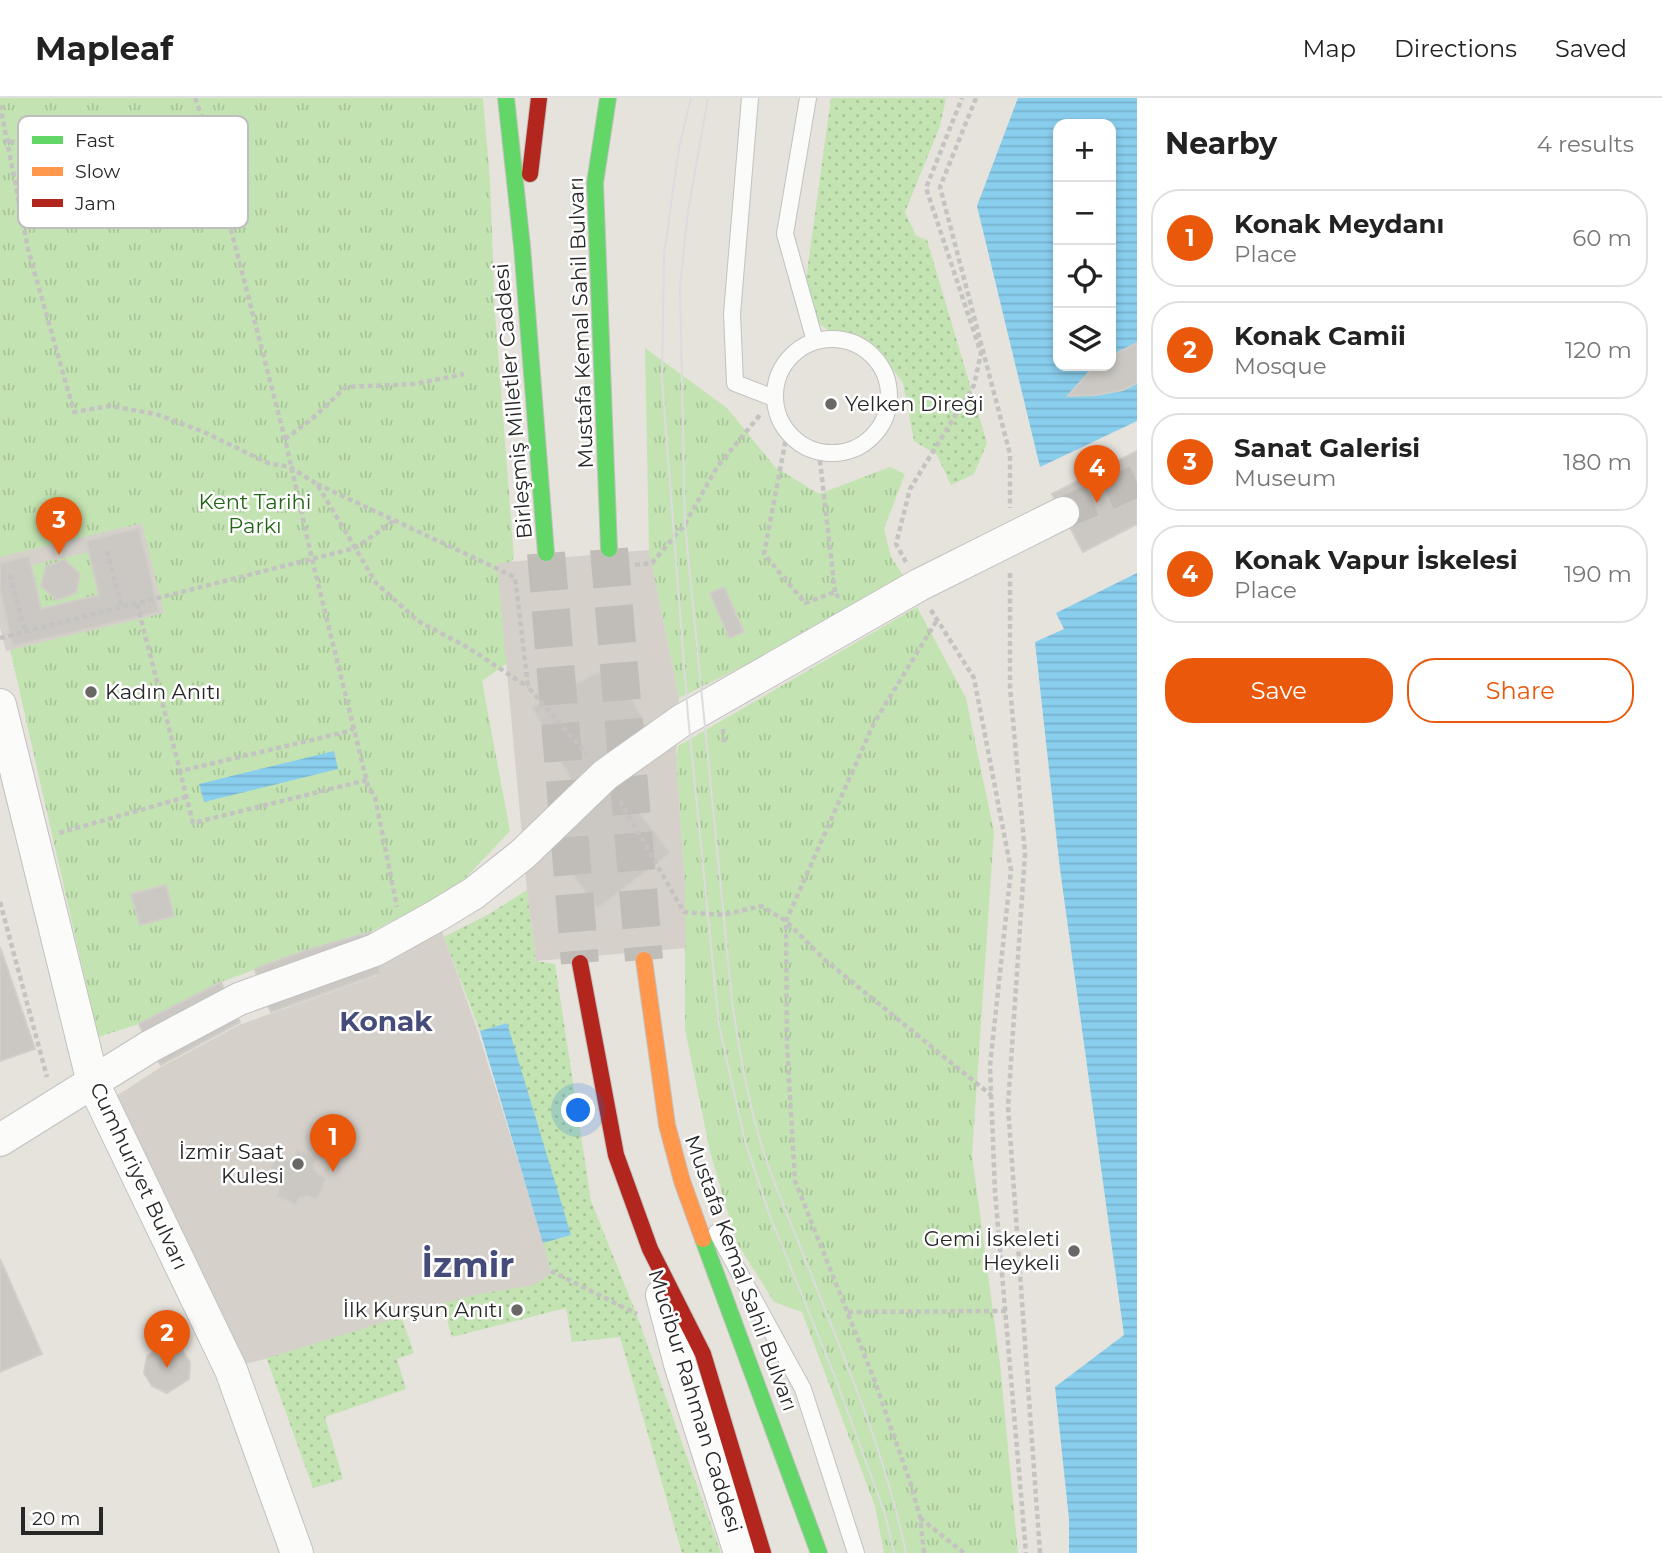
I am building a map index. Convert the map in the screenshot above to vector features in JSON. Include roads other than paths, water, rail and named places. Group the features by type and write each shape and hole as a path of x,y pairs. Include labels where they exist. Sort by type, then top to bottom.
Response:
{"main road":[{"path":"506,98 522,246"},
{"path":"522,246 539,98"},
{"name":"Mustafa Kemal Sahil Bulvarı","path":"608,98 595,183 609,548"},
{"name":"Birleşmiş Milletler Caddesi","path":"522,246 546,553"},
{"name":"Mustafa Kemal Sahil Bulvarı","path":"644,960 667,1125 681,1181 819,1553"},
{"path":"580,962 616,1155 650,1249 703,1354 762,1553"}],"street":[{"path":"0,1140 149,1047 239,999 375,950 403,935 484,885 523,854 605,775 688,716 919,585 1063,513"},
{"name":"Cumhuriyet Bulvarı","path":"0,705 93,1083 231,1370 297,1553"},
{"name":"Mucibur Rahman Caddesi","path":"650,1249 673,1337 740,1553"}],"lane":[{"path":"750,98 732,314 735,383 774,398"},
{"path":"808,98 785,234 815,341"},
{"path":"834,339 852,343 869,352 885,376 889,403 883,422 872,437 856,448 838,453 819,452 801,445 787,433 778,416 774,398 776,380 785,363 798,350 815,341 834,339"},
{"path":"681,1181 724,1242 803,1389 856,1553"}],"water":[{"path":"1018,98 1137,98 1137,421 1040,467 977,206"},
{"path":"1137,573 1137,1553 1069,1553 1069,1519 1055,1387 1124,1335 1060,869 1035,642 1064,629 1056,613"},
{"path":"334,751 338,769 204,802 199,784"},
{"path":"507,1023 571,1235 543,1243 480,1031"}],"tunnel":[{"path":"1063,513 1137,481"},
{"path":"609,549 644,960"},
{"path":"546,553 580,963"}],"tram line":[{"path":"691,98 679,148 664,255 662,380 688,716 719,1025 745,1141 770,1216 835,1377 885,1514 894,1553"},
{"path":"708,98 688,211 680,286 685,524 732,1001 745,1080 760,1141 873,1434 906,1553"}],"place":[{"name":"Yelken Direği","path":"831,404"},
{"name":"Konak Vapur İskelesi","path":"1097,503"},
{"name":"Sanat Galerisi","path":"59,555"},
{"name":"Kadın Anıtı","path":"91,692"},
{"name":"İzmir Saat Kulesi","path":"298,1164"},
{"name":"Konak Meydanı","path":"333,1172"},
{"name":"Gemi İskeleti Heykeli","path":"1074,1251"},
{"name":"İlk Kurşun Anıtı","path":"517,1310"},
{"name":"Konak Camii","path":"167,1368"}],"district":[{"name":"Konak","path":"386,1021"},
{"name":"İzmir","path":"468,1265"}],"park label":[{"name":"Kent Tarihi Parkı","path":"255,514"}]}
